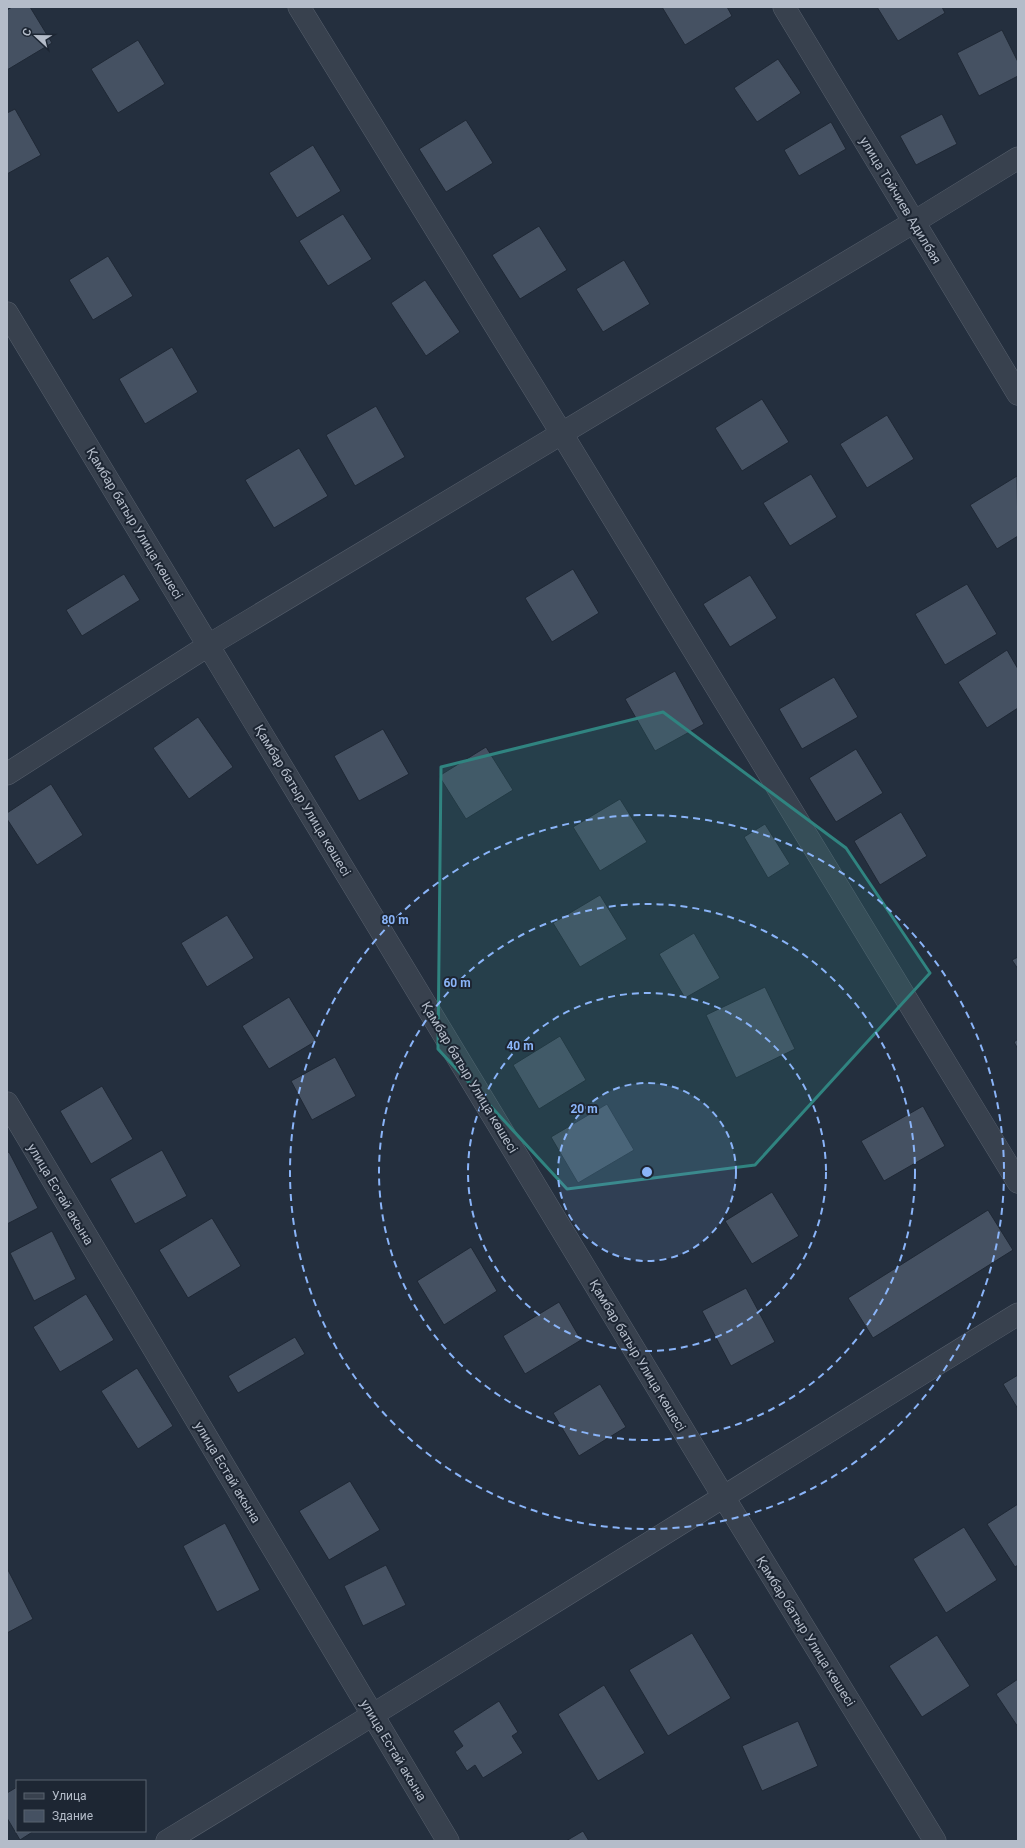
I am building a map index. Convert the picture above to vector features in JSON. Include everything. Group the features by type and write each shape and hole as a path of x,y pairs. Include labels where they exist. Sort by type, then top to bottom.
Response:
{"street":[{"path":"298,7 562,434 1018,1182"},
{"name":"улица Тойчиев Адилбая","path":"784,7 1018,394"},
{"path":"7,774 209,645 562,434 1018,158"},
{"name":"Қамбар батыр Улица көшесі","path":"7,313 723,1496 935,1841"},
{"name":"улица Естай акына","path":"7,1103 448,1841"},
{"path":"167,1841 373,1716 723,1496 1018,1314"}],"highlighted area":[{"path":"663,712 846,848 930,973 755,1165 567,1189 438,1049 441,767"}],"building":[{"path":"12,7 30,7 52,43 7,70 7,10"},
{"path":"662,7 727,7 732,16 685,45"},
{"path":"877,7 942,7 945,13 898,41"},
{"path":"1002,30 1018,62 1018,76 979,96 957,53"},
{"path":"138,40 165,84 118,113 91,69"},
{"path":"778,59 801,93 757,122 734,88"},
{"path":"15,109 41,155 7,174 7,113"},
{"path":"942,114 957,144 916,165 900,136"},
{"path":"466,120 493,163 446,192 419,149"},
{"path":"831,122 846,149 799,176 784,150"},
{"path":"313,145 341,191 297,218 269,173"},
{"path":"343,214 372,259 328,286 299,241"},
{"path":"539,226 567,270 520,299 492,255"},
{"path":"108,256 133,296 93,320 69,280"},
{"path":"624,260 650,304 603,332 576,289"},
{"path":"425,280 460,332 426,356 391,303"},
{"path":"172,347 198,392 145,424 119,379"},
{"path":"762,399 789,442 742,471 715,428"},
{"path":"376,406 405,457 355,486 326,435"},
{"path":"887,415 914,459 867,488 840,444"},
{"path":"299,448 328,496 274,528 245,480"},
{"path":"811,474 837,517 790,546 763,503"},
{"path":"1017,476 1018,536 997,549 970,505"},
{"path":"573,569 599,613 552,642 525,598"},
{"path":"124,574 140,600 82,636 66,610"},
{"path":"750,575 777,618 730,647 703,604"},
{"path":"967,584 997,634 945,665 915,614"},
{"path":"1007,650 1018,669 1018,708 987,728 958,682"},
{"path":"675,671 704,724 655,751 625,699"},
{"path":"834,677 858,717 802,749 779,709"},
{"path":"198,717 233,767 189,799 153,748"},
{"path":"383,729 409,774 359,801 334,756"},
{"path":"486,747 513,790 466,819 439,776"},
{"path":"856,749 883,793 836,822 809,778"},
{"path":"51,784 83,835 37,865 7,819 7,813"},
{"path":"620,799 647,842 600,871 573,827"},
{"path":"901,812 927,856 880,885 854,841"},
{"path":"765,824 790,864 768,878 744,837"},
{"path":"600,895 627,939 580,967 553,923"},
{"path":"227,915 254,958 207,987 181,943"},
{"path":"694,933 720,978 685,998 659,954"},
{"path":"1018,957 1018,969 1012,960"},
{"path":"765,987 795,1049 736,1078 706,1015"},
{"path":"289,997 316,1041 269,1069 242,1026"},
{"path":"560,1036 586,1080 539,1109 513,1065"},
{"path":"1018,1039 1018,1049 1014,1042"},
{"path":"335,1057 356,1096 312,1120 291,1081"},
{"path":"102,1086 133,1139 91,1164 60,1111"},
{"path":"607,1104 634,1150 578,1183 551,1137"},
{"path":"923,1106 945,1146 884,1181 861,1141"},
{"path":"162,1150 187,1196 135,1224 110,1179"},
{"path":"9,1152 38,1208 7,1224 7,1153"},
{"path":"772,1192 799,1236 752,1264 725,1221"},
{"path":"988,1210 1013,1250 873,1338 848,1298"},
{"path":"212,1218 241,1266 188,1298 159,1250"},
{"path":"52,1231 76,1279 34,1301 10,1253"},
{"path":"471,1247 497,1291 444,1325 417,1281"},
{"path":"746,1288 775,1342 731,1366 702,1311"},
{"path":"86,1294 114,1340 60,1372 33,1327"},
{"path":"559,1302 581,1340 525,1374 503,1336"},
{"path":"295,1337 305,1354 238,1393 228,1376"},
{"path":"137,1368 173,1426 138,1449 101,1391"},
{"path":"1018,1375 1018,1409 1003,1384"},
{"path":"600,1384 626,1427 579,1456 553,1413"},
{"path":"350,1481 380,1530 329,1560 299,1511"},
{"path":"1018,1504 1018,1565 1015,1567 987,1524"},
{"path":"225,1523 260,1590 217,1612 183,1546"},
{"path":"964,1527 997,1580 946,1613 913,1559"},
{"path":"386,1565 406,1605 363,1626 344,1586"},
{"path":"7,1568 33,1619 7,1633"},
{"path":"692,1633 731,1698 668,1736 629,1670"},
{"path":"937,1635 970,1686 922,1717 889,1666"},
{"path":"1018,1679 1018,1727 996,1694"},
{"path":"604,1685 645,1753 598,1781 558,1714"},
{"path":"499,1701 518,1732 512,1736 523,1753 483,1778 475,1765 467,1771 455,1752 463,1746 453,1731"},
{"path":"798,1721 818,1766 762,1791 742,1746"},
{"path":"16,1788 16,1832 32,1832 20,1840 7,1818 7,1793"},
{"path":"583,1831 589,1841 566,1841"}]}
